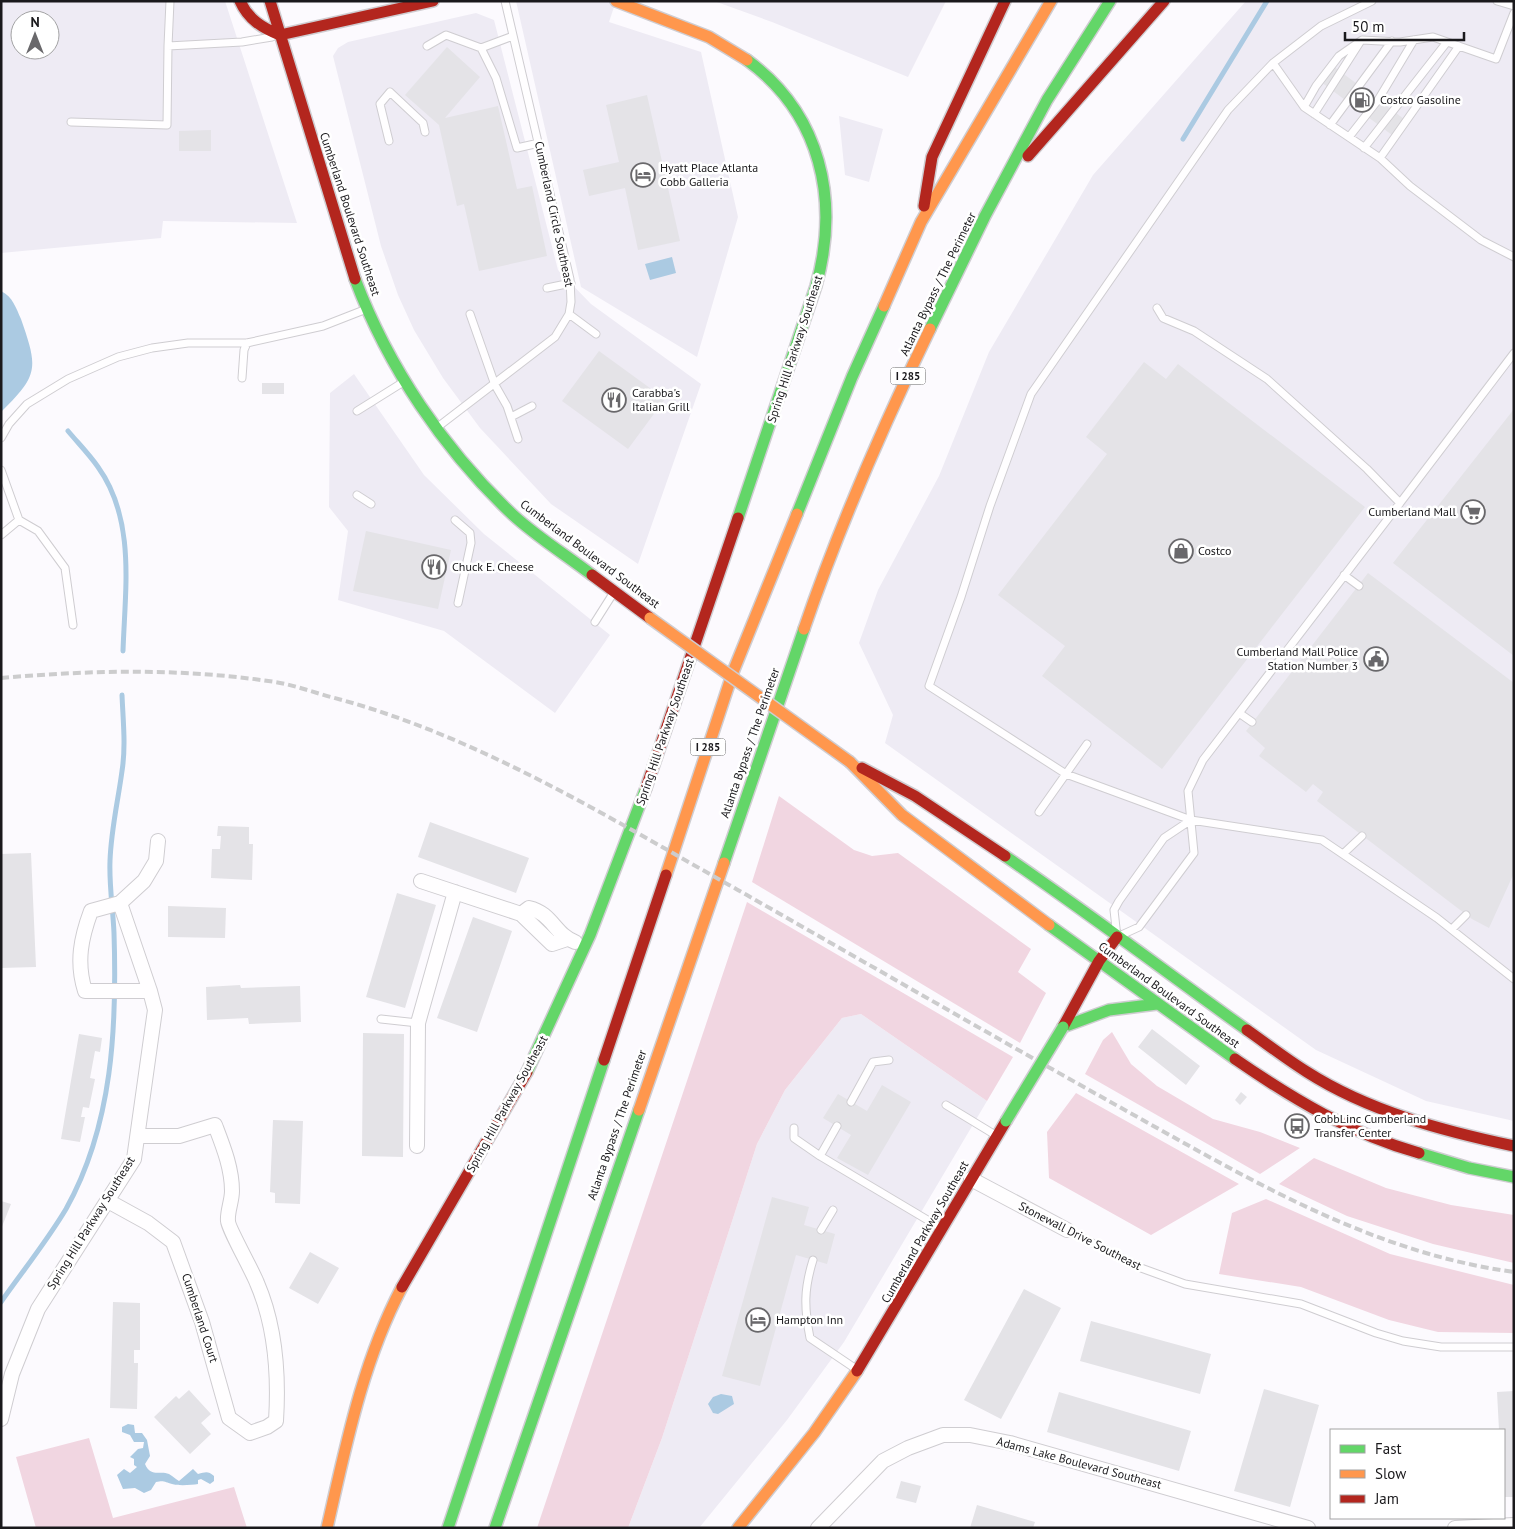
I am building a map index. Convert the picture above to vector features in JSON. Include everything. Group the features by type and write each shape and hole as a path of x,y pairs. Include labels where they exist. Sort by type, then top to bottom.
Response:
{"main road":[{"path":"240,1 248,15 256,23 280,35 425,2"},
{"name":"Cumberland Boulevard Southeast","path":"270,1 348,261 366,309 391,361 437,427 476,477 514,516 614,592 850,762 915,796 1083,908 1117,937 1266,1044 1337,1089 1371,1105 1430,1127 1514,1146"},
{"name":"Spring Hill Parkway Southeast","path":"327,1528 357,1402 376,1344 415,1262 488,1142 531,1064 599,916 635,821 780,397 821,266 827,231 827,206 815,152 806,129 782,92 760,68 732,48 654,11 616,1"},
{"path":"921,222 932,156 1005,1"},
{"name":"I 285","path":"448,1528 733,672 852,377 921,222 1051,1"},
{"name":"Atlanta Bypass / The Perimeter","path":"495,1528 822,577 863,476 912,368 1004,180 1048,98 1110,1"},
{"path":"1004,180 1051,131 1164,1"},
{"name":"Cumberland Boulevard Southeast","path":"850,762 902,815 1157,1004 1284,1093 1357,1132 1424,1157 1514,1177"},
{"name":"Cumberland Parkway Southeast","path":"738,1528 814,1433 858,1370 1063,1027 1099,961 1117,937"},
{"path":"1063,1027 1078,1019 1110,1009 1157,1004"}],"street":[{"path":"150,991 85,991 81,977 81,938 92,911 120,902 144,881 156,861 158,841"},
{"path":"421,881 522,914 552,944 567,939 585,946"},
{"path":"417,1146 418,1023 455,892"},
{"name":"Spring Hill Parkway Southeast","path":"1,1419 12,1374 38,1309 134,1159 155,1010 120,902"},
{"name":"Cumberland Court","path":"108,1201 148,1224 173,1242 202,1322 230,1418 250,1433 267,1428 276,1421 278,1394 274,1338 267,1308 258,1284 228,1222 231,1204 231,1180 227,1157 215,1125 178,1136 138,1136"},
{"name":"Stonewall Drive Southeast","path":"971,1179 1067,1230"},
{"name":"Adams Lake Boulevard Southeast","path":"818,1528 883,1461 908,1448 943,1435 970,1435 1019,1446 1308,1528"},
{"path":"1455,1528 1514,1525"}],"lane":[{"path":"71,122 167,124 170,1"},
{"name":"Cumberland Circle Southeast","path":"437,427 555,338 569,314 571,302 571,283 505,1"},
{"path":"1372,1 1321,26 1273,63 1228,110 1031,394 990,506 961,597 929,686 1066,774 1191,820 1322,840 1452,929 1514,979"},
{"path":"1497,1 1514,6"},
{"path":"1304,107 1316,86 1339,56 1362,40 1392,42 1433,37 1496,59 1514,12"},
{"path":"168,46 242,42 280,35"},
{"path":"426,46 446,35 480,48 513,36"},
{"path":"1314,114 1362,40"},
{"path":"1349,137 1378,100 1414,40"},
{"path":"1330,124 1392,42"},
{"path":"1364,148 1447,42"},
{"path":"1380,158 1459,46"},
{"path":"480,48 496,78 517,148 538,143"},
{"path":"1273,63 1304,107 1380,158 1444,214 1481,240 1514,258"},
{"path":"389,140 380,104 390,92 423,123 426,132"},
{"path":"547,288 571,283"},
{"path":"1157,308 1163,318 1194,331 1267,379 1367,469 1400,503"},
{"path":"1,438 9,424 27,404 68,379 118,357 152,348 188,343 247,343 323,326 366,309"},
{"path":"470,314 494,385 518,439"},
{"path":"569,314 596,334"},
{"path":"242,378 244,350 247,343"},
{"path":"1191,820 1164,838 1119,901 1114,910 1117,937 1139,927 1194,853 1191,820 1188,791 1203,760 1240,714 1514,352"},
{"path":"357,411 405,381"},
{"path":"510,418 532,406"},
{"path":"1,470 19,520 38,531 66,568 73,625"},
{"path":"356,495 370,504"},
{"path":"1,535 19,520"},
{"path":"455,520 470,533 470,543 458,603"},
{"path":"1344,575 1359,586"},
{"path":"595,622 614,592"},
{"path":"1240,714 1252,722"},
{"path":"1039,812 1087,744"},
{"path":"1343,854 1362,836"},
{"path":"1452,929 1466,915"},
{"path":"381,1019 418,1023"},
{"path":"851,1102 873,1062 889,1060"},
{"path":"946,1105 997,1136"},
{"path":"820,1156 837,1126"},
{"path":"794,1128 794,1138 820,1156 942,1229"},
{"path":"821,1230 833,1210"},
{"name":"Stonewall Drive Southeast","path":"1067,1230 1119,1258 1164,1277 1211,1290 1290,1301 1322,1310 1376,1333 1403,1341 1441,1347 1514,1347"},
{"path":"813,1260 805,1285 805,1310 810,1338 858,1370"}],"shaded area":[{"path":"1,1 225,1 297,223 163,221 161,238 1,253"},
{"path":"516,1 616,1 609,22 701,52 738,217 697,357 581,287"},
{"path":"714,1 946,1 908,77 772,22"},
{"path":"1246,1 1514,1 1514,1121 1426,1101 1316,1050 885,743 893,715 859,643 878,590 939,476 989,352 1093,175"},
{"path":"476,13 494,20 558,270 591,304 701,384 638,564 551,504 480,428 443,378 414,330 398,295 381,246 333,56 338,48 348,42"},
{"path":"839,116 883,129 869,182 845,175"},
{"name":"Chuck E. Cheese","path":"354,374 424,475 484,534 610,635 555,713 444,631 338,600 348,531 329,507 330,393"},
{"path":"779,796 854,850 872,856 898,853 1031,949 1018,972 1046,993 1020,1043 752,882"},
{"path":"747,902 1013,1057 987,1101 861,1014 842,1018 785,1090 757,1144 662,1438 628,1528 537,1528"},
{"path":"861,1014 987,1101 844,1342 787,1420 699,1528 628,1528 662,1438 757,1144 785,1090 842,1018"},
{"path":"1112,1032 1131,1064 1157,1086 1213,1119 1260,1132 1300,1148 1260,1174 1085,1074 1103,1040"},
{"path":"1076,1093 1239,1184 1151,1235 1049,1178 1047,1132"},
{"path":"1314,1158 1386,1188 1451,1205 1514,1215 1514,1263 1433,1244 1347,1216 1279,1184"},
{"path":"1266,1199 1390,1254 1514,1285 1514,1333 1438,1332 1389,1320 1301,1287 1219,1274 1232,1213"},
{"path":"89,1438 113,1518 234,1487 247,1528 36,1528 16,1457"}],"water":[{"path":"672,257 676,273 650,280 645,264"},
{"path":"1,291 11,300 21,319 30,349 32,370 23,389 1,412"},
{"path":"721,1394 732,1396 734,1404 718,1414 713,1413 708,1404 713,1397"},
{"path":"128,1424 134,1425 135,1433 142,1433 147,1440 150,1456 145,1464 150,1471 169,1474 179,1481 193,1469 198,1474 210,1473 214,1476 214,1481 210,1484 201,1479 198,1480 198,1484 175,1485 159,1481 156,1482 151,1490 144,1493 135,1488 123,1489 117,1475 124,1469 130,1473 137,1467 134,1465 134,1459 130,1457 138,1449 143,1448 144,1442 134,1442 130,1435 122,1432 122,1427"}],"building":[{"path":"447,47 480,77 445,118 498,106 517,189 532,186 547,256 479,271 464,204 457,206 439,125 405,95"},
{"name":"Costco Gasoline","path":"1333,66 1404,119 1392,135 1321,82"},
{"name":"Hyatt Place Atlanta Cobb Galleria","path":"647,95 680,241 638,250 625,188 589,196 583,170 619,162 606,105"},
{"path":"211,130 211,151 179,151 179,131"},
{"name":"Carabba's Italian Grill","path":"599,351 665,399 628,449 562,401"},
{"name":"Costco","path":"1144,362 1166,379 1178,364 1365,507 1162,769 1042,676 1065,646 998,595 1107,454 1086,437"},
{"path":"262,383 284,383 284,394 262,394"},
{"name":"Cumberland Mall","path":"1514,409 1514,656 1393,563"},
{"path":"366,531 451,550 438,609 353,591"},
{"path":"1368,573 1514,683 1514,873 1489,928 1472,919 1317,801 1323,792 1313,784 1306,792 1259,756 1265,748 1246,731"},
{"path":"430,822 529,858 516,893 418,857"},
{"path":"218,826 249,827 249,844 253,844 252,880 211,878 212,849 220,849 221,836 217,836"},
{"path":"31,853 36,967 1,968 1,854"},
{"path":"397,893 436,905 405,1008 366,997"},
{"path":"168,906 226,908 225,938 168,937"},
{"path":"473,917 512,931 477,1032 437,1018"},
{"path":"240,985 241,988 300,986 301,1022 249,1024 248,1018 207,1020 206,987"},
{"path":"1152,1029 1200,1066 1186,1085 1138,1047"},
{"path":"363,1033 404,1034 403,1157 362,1156"},
{"path":"79,1034 102,1038 100,1052 95,1051 90,1078 95,1079 89,1108 83,1107 81,1117 85,1117 80,1142 61,1139"},
{"path":"882,1085 911,1102 868,1175 837,1158 851,1135 823,1118 838,1094 867,1111"},
{"path":"1241,1092 1247,1097 1240,1105 1235,1100"},
{"path":"273,1120 303,1121 300,1204 275,1203 275,1193 270,1192"},
{"name":"Hampton Inn","path":"772,1197 809,1207 804,1225 835,1234 827,1264 796,1255 760,1386 722,1376"},
{"path":"1,1201 11,1204 1,1229"},
{"path":"310,1252 339,1268 318,1304 289,1288"},
{"path":"1024,1289 1061,1308 1001,1419 964,1400"},
{"path":"113,1302 140,1303 140,1350 134,1350 134,1363 138,1363 137,1409 110,1408"},
{"path":"1091,1321 1211,1354 1200,1394 1080,1361"},
{"path":"1264,1389 1319,1405 1290,1507 1234,1491"},
{"path":"189,1390 211,1414 201,1423 211,1434 190,1454 154,1417 176,1396 179,1399"},
{"path":"1514,1391 1514,1497 1505,1497 1505,1429 1499,1429 1497,1392"},
{"path":"1059,1392 1191,1431 1179,1471 1047,1432"},
{"path":"901,1481 921,1486 916,1503 896,1498"},
{"path":"977,1505 1035,1522 1033,1528 970,1528"}],"waterway":[{"path":"1183,139 1267,1"},
{"path":"68,431 98,467 110,488 118,509 123,532 126,580 123,651"},
{"path":"1,1302 43,1245 66,1209 82,1177 94,1144 103,1109 113,1039 115,968 110,861 124,752 122,695"}],"railway":[{"path":"1,678 104,672 172,672 241,677 296,687 379,711 426,728 516,768 605,815 1077,1083 1223,1165 1270,1189 1364,1232 1412,1249 1462,1263 1514,1272"}],"traffic: fast":[{"path":"930,329 985,216 1047,100 1110,1"},
{"path":"738,518 816,286 823,254 826,222 824,191 818,161 808,133 792,106 772,82 747,60"},
{"path":"355,279 368,312 401,375 441,435 488,490 513,515 592,575"},
{"path":"797,514 852,377 884,306"},
{"path":"724,863 804,629"},
{"path":"527,1072 590,935 646,788"},
{"path":"1005,856 1247,1030"},
{"path":"1049,925 1235,1059"},
{"path":"1063,1027 1109,1010 1157,1004"},
{"path":"1006,1121 1063,1027"},
{"path":"448,1528 604,1060"},
{"path":"495,1528 639,1110"},
{"path":"1419,1153 1469,1168 1514,1177"}],"traffic: slow":[{"path":"616,1 709,37 747,60"},
{"path":"884,306 921,222 1051,1"},
{"path":"804,629 862,477 930,329"},
{"path":"666,875 733,672 797,514"},
{"path":"650,618 850,762"},
{"path":"850,762 902,815 1049,925"},
{"path":"639,1110 724,863"},
{"path":"327,1528 349,1435 366,1375 376,1345 402,1287"},
{"path":"738,1528 814,1433 857,1371"}],"traffic: jam":[{"path":"240,1 251,18 280,35"},
{"path":"270,1 355,279"},
{"path":"280,35 433,1"},
{"path":"924,206 932,157 1005,1"},
{"path":"1028,156 1164,1"},
{"path":"646,788 738,518"},
{"path":"592,575 650,618"},
{"path":"862,768 915,796 1005,856"},
{"path":"604,1060 666,875"},
{"path":"1063,1027 1099,961 1117,937"},
{"path":"1247,1030 1307,1072 1355,1098 1381,1109 1433,1126 1514,1146"},
{"path":"1235,1059 1323,1114 1370,1136 1419,1153"},
{"path":"402,1287 527,1072"},
{"path":"857,1371 1006,1121"}],"place":[{"name":"Costco Gasoline","path":"1362,100"},
{"name":"Hyatt Place Atlanta Cobb Galleria","path":"643,175"},
{"name":"Carabba's Italian Grill","path":"614,400"},
{"name":"Cumberland Mall","path":"1473,512"},
{"name":"Costco","path":"1181,551"},
{"name":"Chuck E. Cheese","path":"434,567"},
{"name":"Cumberland Mall Police Station Number 3","path":"1376,659"},
{"name":"CobbLinc Cumberland Transfer Center","path":"1297,1126"},
{"name":"Hampton Inn","path":"758,1320"}]}
